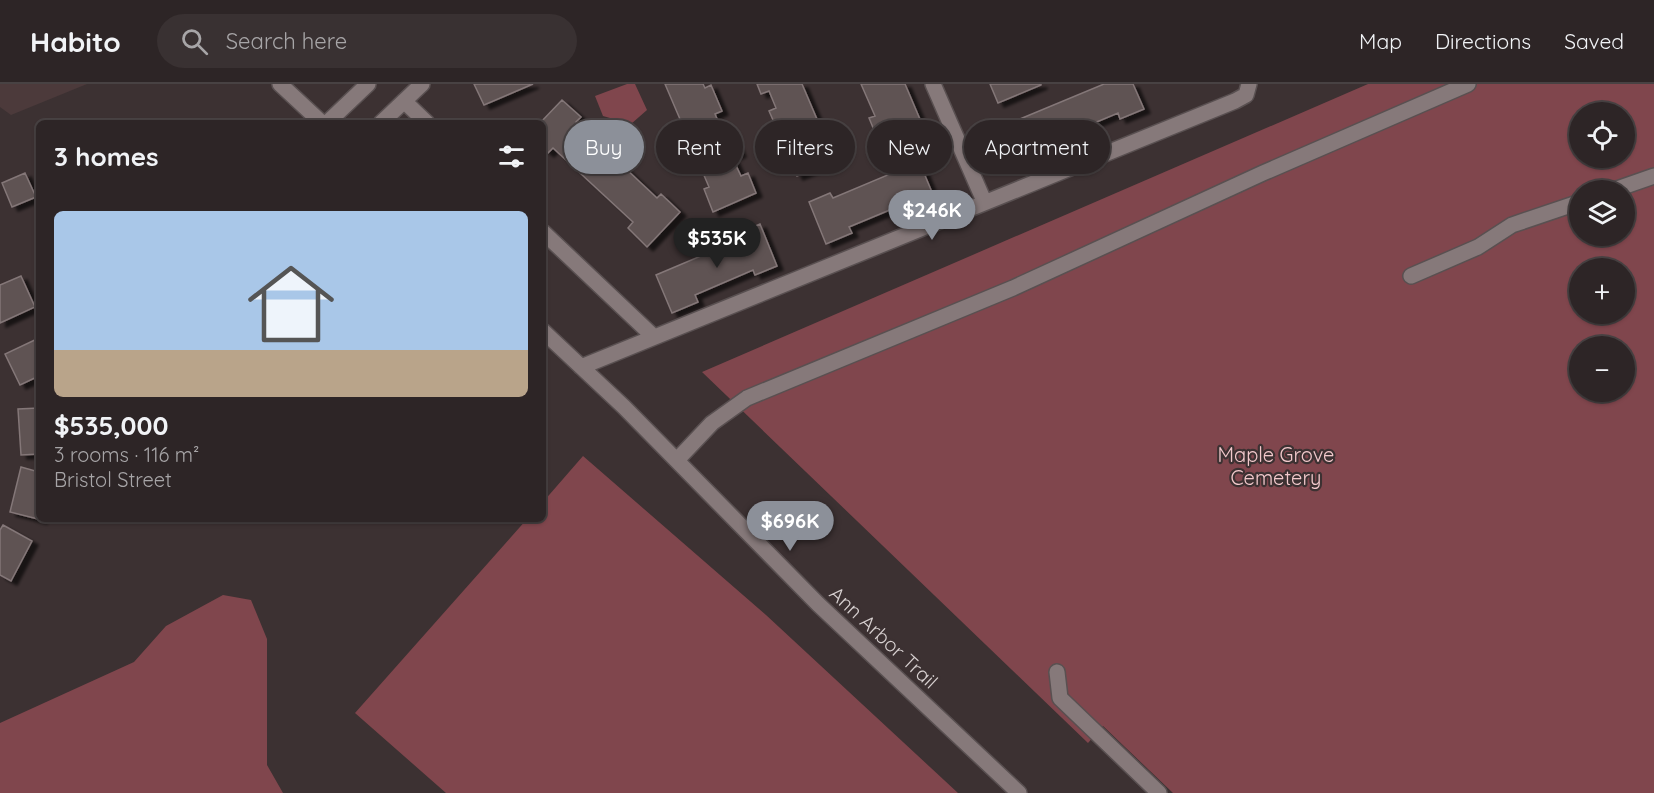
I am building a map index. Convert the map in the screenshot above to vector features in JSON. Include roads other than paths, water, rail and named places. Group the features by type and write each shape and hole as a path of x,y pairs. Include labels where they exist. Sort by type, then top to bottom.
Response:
{"street":[{"path":"280,84 319,120"},
{"path":"330,120 368,84"},
{"path":"384,120 422,84"},
{"path":"933,84 984,201"},
{"path":"581,367 984,201 1235,101 1246,95 1249,84"},
{"path":"677,460 712,423 747,398 1013,288 1263,173 1468,84"},
{"path":"404,101 424,120"},
{"path":"1635,183 1654,176"},
{"path":"1411,276 1478,247 1512,225 1569,206"},
{"path":"546,235 654,337"},
{"name":"Ann Arbor Trail","path":"546,334 677,460 818,604 1019,793"},
{"path":"1057,672 1060,698 1159,793"}],"park label":[{"name":"Maple Grove Cemetery","path":"1276,466"}]}
